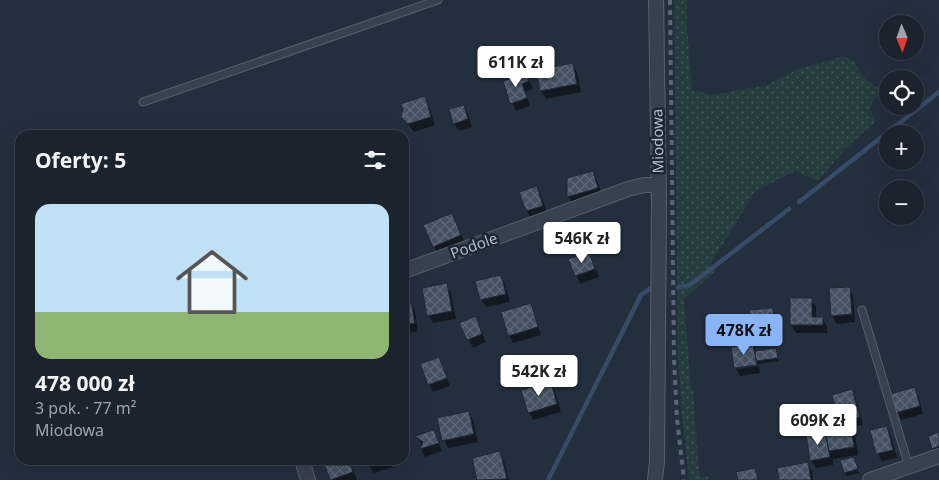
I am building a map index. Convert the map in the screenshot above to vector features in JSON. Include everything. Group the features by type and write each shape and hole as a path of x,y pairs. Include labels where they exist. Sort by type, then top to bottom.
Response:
{"street":[{"name":"Miodowa","path":"655,480 657,461 658,287 656,0"},
{"name":"Podole","path":"409,269 628,189 644,185 658,185"},
{"path":"870,480 939,456"},
{"path":"304,465 308,480"}],"lane":[{"path":"143,102 438,0"},
{"path":"862,310 909,467"}],"green space":[{"path":"659,0 665,0 667,281 662,281"},
{"path":"674,0 687,0 692,90 712,95 767,85 796,70 844,56 855,62 864,78 879,88 879,95 872,102 870,110 875,122 845,149 818,181 795,171 755,192 710,265 716,270 684,299 699,471 701,477 708,476 709,480 689,480 678,352"}],"building":[{"path":"573,63 577,84 540,91 536,70"},
{"path":"526,73 529,81 522,84 527,98 510,104 503,81"},
{"path":"425,96 431,117 408,124 401,117 403,108 400,104"},
{"path":"464,105 468,119 453,124 449,109"},
{"path":"593,171 598,188 567,197 567,178"},
{"path":"537,186 543,206 526,211 519,192"},
{"path":"452,213 461,235 433,247 423,225"},
{"path":"589,252 595,269 575,276 568,259"},
{"path":"501,275 506,294 480,300 475,281"},
{"path":"447,283 452,311 427,316 422,288"},
{"path":"850,287 852,314 831,316 829,288"},
{"path":"790,298 812,298 812,317 823,317 823,325 790,325"},
{"path":"409,302 411,302 415,323 409,324"},
{"path":"531,303 538,327 508,336 501,312"},
{"path":"773,308 775,328 751,331 749,310"},
{"path":"476,316 482,334 467,340 459,323"},
{"path":"753,343 757,365 734,368 731,347"},
{"path":"776,348 778,358 756,361 755,351"},
{"path":"439,357 447,378 428,385 420,364"},
{"path":"551,382 557,404 528,413 521,390"},
{"path":"915,387 920,406 895,413 891,394"},
{"path":"852,389 860,417 852,419 849,411 837,414 832,395"},
{"path":"469,411 474,434 442,441 437,418"},
{"path":"851,426 854,447 829,451 825,430"},
{"path":"887,426 893,450 876,454 870,430"},
{"path":"434,430 439,443 420,449 423,442 415,436"},
{"path":"825,430 830,457 810,461 806,434"},
{"path":"939,432 939,446 932,449 928,436"},
{"path":"500,451 507,479 477,480 472,458"},
{"path":"854,457 858,469 844,473 840,460"},
{"path":"808,462 811,480 779,480 777,468"},
{"path":"324,465 351,465 353,472 330,480"},
{"path":"755,468 758,480 738,480 736,472"}],"waterway":[{"path":"799,202 939,92"},
{"path":"678,287 687,286 694,282 789,209"},
{"path":"548,480 641,295 651,288"}],"railway":[{"path":"670,0 674,359 677,419 684,480"}]}
